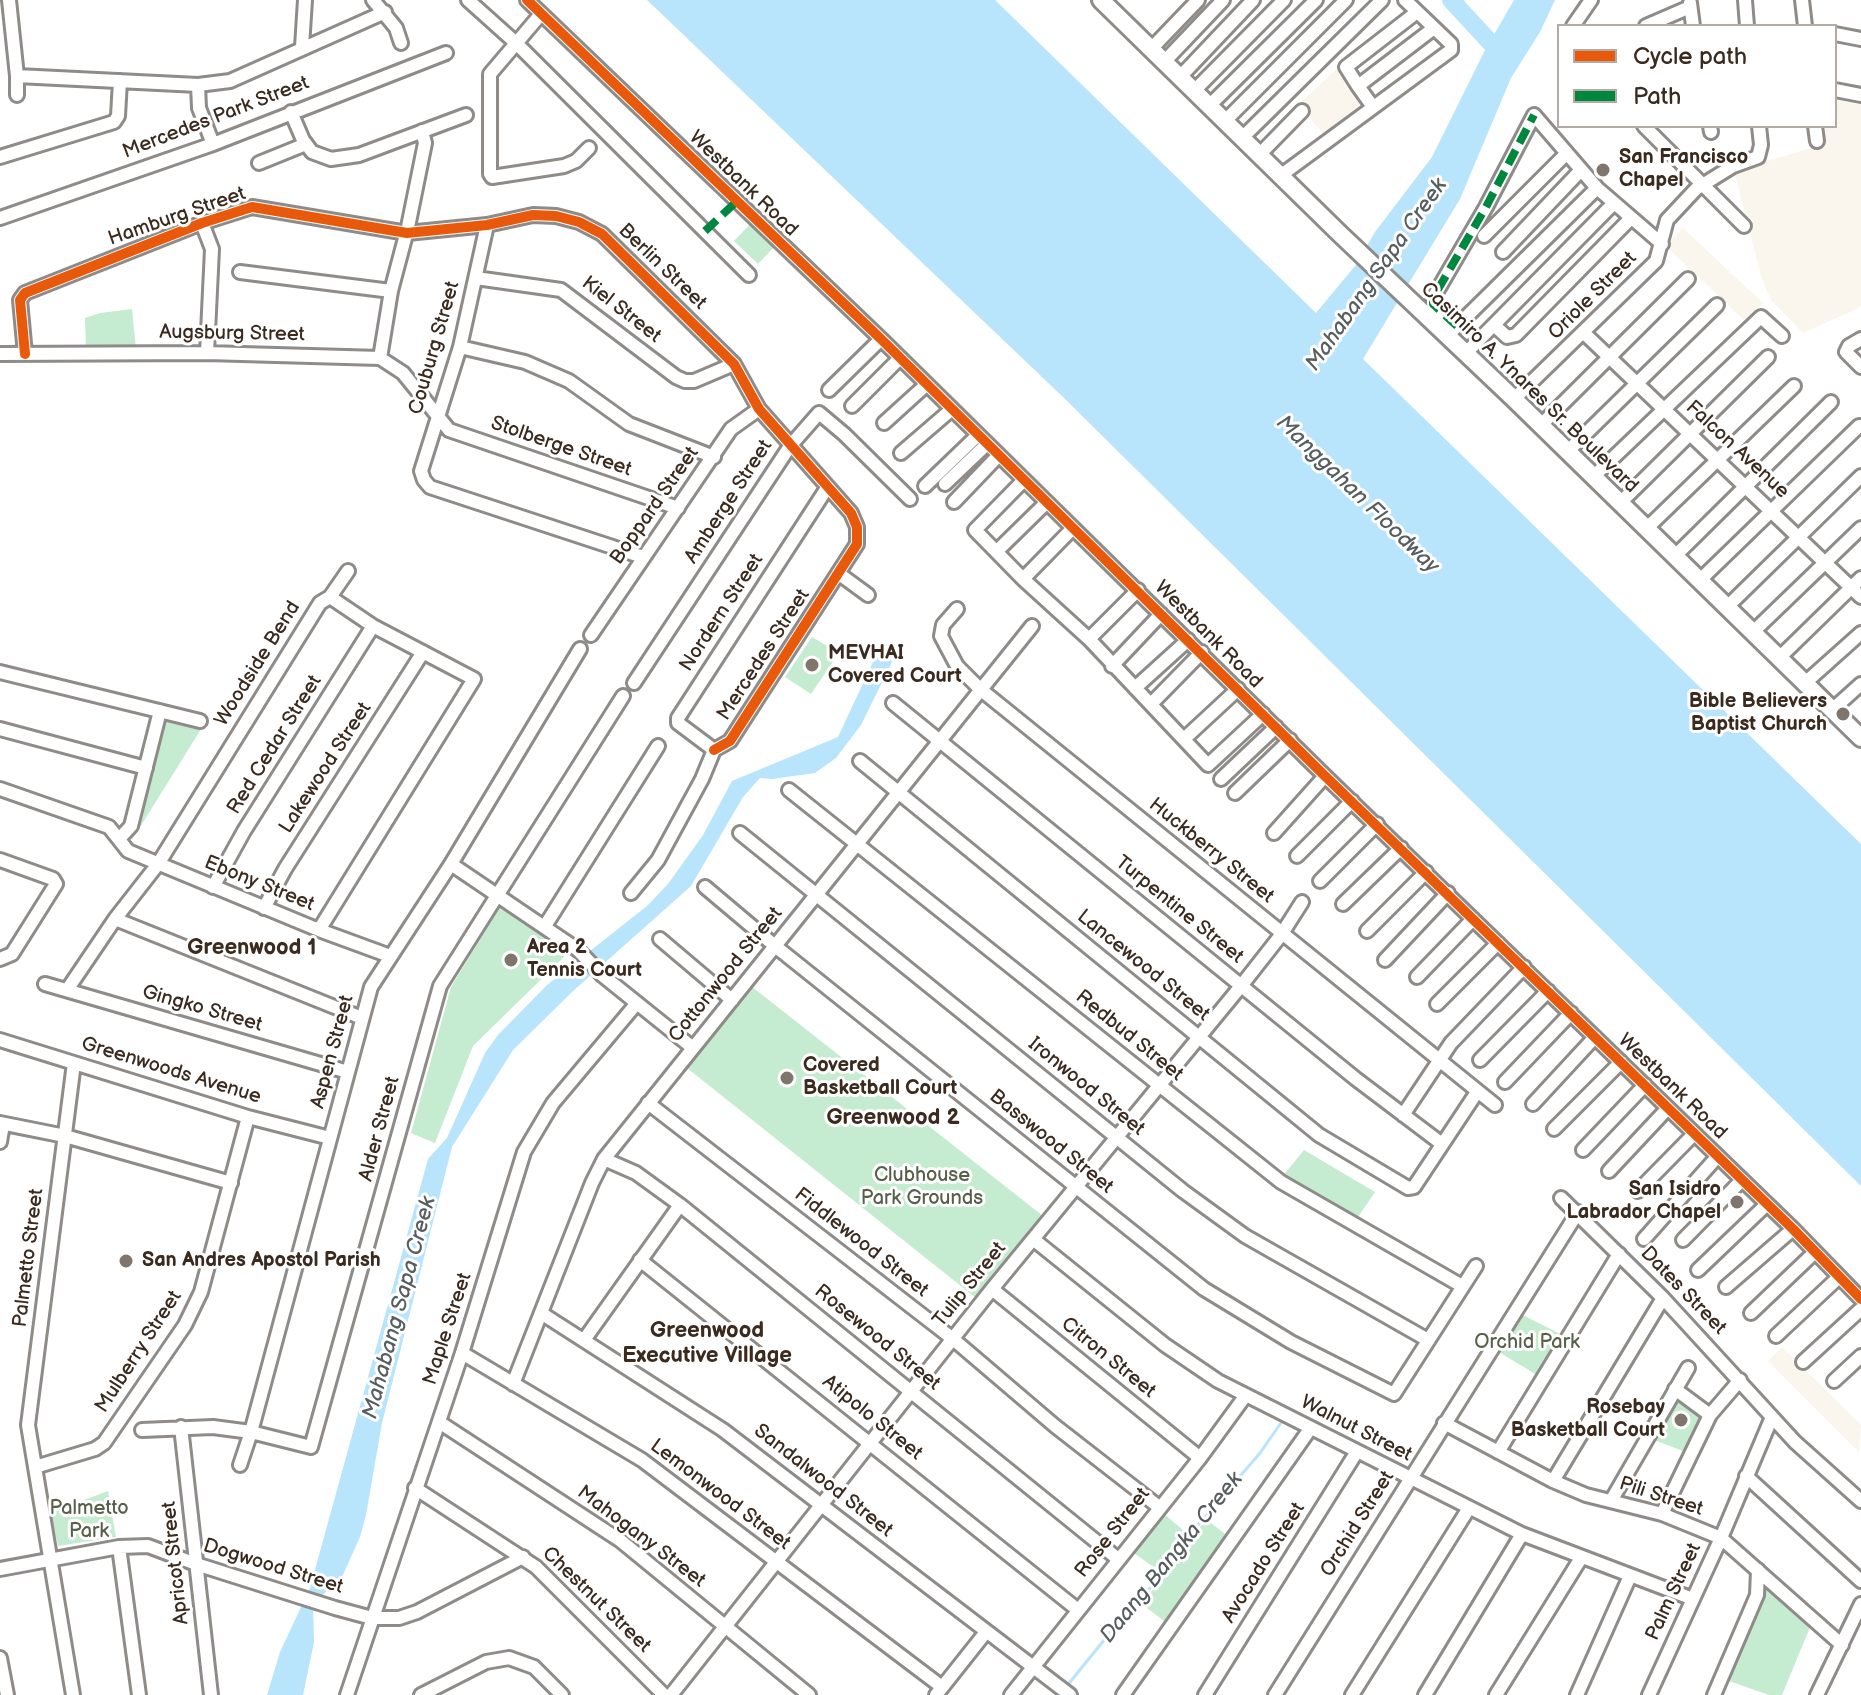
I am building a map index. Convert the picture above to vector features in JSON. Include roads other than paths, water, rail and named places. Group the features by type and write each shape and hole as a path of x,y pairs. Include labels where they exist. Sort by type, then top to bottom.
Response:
{"main road":[{"name":"Casimiro A. Ynares Sr. Boulevard","path":"1110,3 1151,49 1280,176 1426,317 1452,331 1466,353 1860,735"}],"street":[{"path":"9,0 17,95"},
{"path":"302,47 305,0"},
{"path":"373,0 396,28 401,43"},
{"path":"468,0 516,43 749,275"},
{"name":"Westbank Road","path":"527,0 881,339 1448,893 1498,943 1520,971 1571,1013 1793,1229 1811,1256 1861,1299"},
{"path":"1151,49 1198,0"},
{"path":"1164,62 1223,0"},
{"path":"1180,77 1253,0"},
{"path":"1194,91 1284,0"},
{"path":"1209,106 1316,0"},
{"path":"1225,121 1346,0"},
{"path":"1242,138 1382,0"},
{"path":"1280,176 1451,50 1451,44 1405,0"},
{"path":"1574,24 1591,0"},
{"path":"1745,0 1747,24"},
{"path":"1802,0 1805,24"},
{"path":"1650,24 1690,4 1693,24"},
{"path":"17,76 198,85 230,81 385,12"},
{"path":"1373,107 1346,67 1417,12"},
{"path":"541,14 490,74 489,170 492,177 570,165 589,148"},
{"path":"1358,86 1434,28"},
{"path":"1837,34 1861,39"},
{"name":"Mercedes Park Street","path":"0,218 213,144 446,53"},
{"path":"0,157 114,122 118,116 120,81"},
{"path":"198,85 199,108 213,144"},
{"path":"1837,90 1861,95"},
{"path":"1259,155 1302,111"},
{"path":"291,112 312,152 331,159 359,155 466,115"},
{"path":"1597,188 1452,331 1433,304 1433,298 1486,207 1534,115 1597,188 1662,244"},
{"path":"1646,128 1744,226"},
{"path":"1656,137 1664,128"},
{"name":"Oriole Street","path":"1514,399 1585,334 1656,261 1667,220 1673,212 1703,183 1733,166 1758,157 1761,145 1759,128"},
{"path":"1815,128 1817,141"},
{"path":"422,131 425,143 407,233 391,291 380,358 403,373 437,416"},
{"path":"259,163 306,144"},
{"path":"1484,236 1567,153"},
{"path":"1503,252 1581,170"},
{"path":"1466,353 1613,204"},
{"name":"Hamburg Street","path":"25,354 20,300 25,293 202,223 255,206 407,233"},
{"name":"Berlin Street","path":"407,233 487,225 533,215 556,216 579,222 602,234 734,364 759,409 827,488"},
{"path":"1494,325 1507,337 1516,335 1631,218"},
{"path":"202,223 212,249 207,353"},
{"name":"Couburg Street","path":"487,225 460,347 421,471 424,480 430,487 643,557"},
{"path":"240,272 391,291"},
{"name":"Kiel Street","path":"476,278 561,290 685,381 694,381 734,364"},
{"path":"1541,425 1688,279"},
{"path":"1568,451 1717,305"},
{"path":"1594,476 1761,317 1782,336"},
{"name":"Falcon Avenue","path":"1585,334 1663,410 1858,587"},
{"path":"829,390 881,339"},
{"path":"1855,342 1846,352 1861,367"},
{"path":"460,347 525,362 569,381 629,424 714,457"},
{"name":"Augsburg Street","path":"0,354 207,353 380,358"},
{"path":"1620,503 1768,357"},
{"path":"852,406 900,358"},
{"path":"884,423 927,384"},
{"path":"1647,528 1794,386"},
{"path":"1675,556 1831,402"},
{"name":"Boppard Street","path":"591,635 734,425 759,409"},
{"path":"901,453 952,409"},
{"name":"Amberge Street","path":"634,683 790,446 820,413 910,499"},
{"name":"Stolberge Street","path":"437,416 449,430 678,508"},
{"path":"1700,580 1859,426"},
{"path":"945,484 983,440"},
{"path":"925,486 983,440"},
{"path":"954,502 999,455"},
{"path":"1727,607 1861,476"},
{"path":"1024,480 975,530 1089,639 1184,739 1211,765 1263,714"},
{"name":"Mercedes Street","path":"714,750 730,741 857,544 857,527 851,513 827,488"},
{"name":"Nordern Street","path":"714,750 678,723 678,718 827,488"},
{"path":"997,551 1046,503"},
{"path":"1023,579 1073,528"},
{"path":"1753,632 1861,528"},
{"path":"330,597 348,571"},
{"path":"838,573 868,595"},
{"path":"1779,658 1858,587"},
{"path":"1089,639 1138,590"},
{"name":"Woodside Bend","path":"67,990 115,919 158,864 304,627 320,603 330,597 373,626 474,679 319,930"},
{"name":"Huckberry Street","path":"957,609 943,625 941,636 957,666 980,689 1495,1105"},
{"path":"1112,666 1161,614"},
{"name":"Red Cedar Street","path":"213,887 244,831 373,626"},
{"name":"Cottonwood Street","path":"513,1384 604,1159 1032,626"},
{"path":"1805,683 1861,633"},
{"path":"1135,688 1188,640"},
{"name":"Aspen Street","path":"240,1465 371,987 451,864 580,649"},
{"name":"Lakewood Street","path":"264,908 285,869 423,652"},
{"path":"1151,704 1202,652"},
{"path":"0,672 200,721"},
{"path":"1832,710 1861,684"},
{"path":"1184,739 1238,689"},
{"name":"Alder Street","path":"142,1430 213,1427 251,1432 311,1447 440,986 623,696"},
{"name":"Turpentine Street","path":"893,703 1241,986 1442,1144"},
{"path":"119,839 131,826 160,711"},
{"path":"1221,779 1276,727"},
{"path":"0,729 146,768"},
{"path":"1235,793 1290,740"},
{"path":"545,926 658,746"},
{"path":"631,893 658,860 702,779 714,750"},
{"name":"Lancewood Street","path":"860,761 1319,1135 1411,1189 1442,1144"},
{"path":"1274,833 1325,776"},
{"name":"Ebony Street","path":"0,789 109,827 128,851 390,956"},
{"name":"Redbud Street","path":"789,790 1281,1182 1462,1286"},
{"path":"1297,856 1352,801"},
{"path":"1320,881 1377,824"},
{"name":"Ironwood Street","path":"740,833 1116,1137 1245,1236 1428,1340"},
{"path":"1343,904 1401,848"},
{"path":"0,860 53,879 56,884 12,954 0,959"},
{"path":"451,864 500,894 578,950 602,975 693,1048"},
{"path":"1367,931 1426,872"},
{"name":"Basswood Street","path":"705,887 1204,1289 1291,1342 1394,1394 1428,1340"},
{"path":"1385,960 1448,893"},
{"name":"Tulip Street","path":"671,1695 992,1289 1241,986 1302,902"},
{"path":"115,919 362,1018"},
{"path":"1417,977 1473,919"},
{"path":"660,939 732,1000"},
{"path":"1437,1004 1498,943"},
{"path":"1403,1115 1451,1043 1520,971"},
{"name":"Gingko Street","path":"45,984 348,1072"},
{"path":"1480,1060 1548,991"},
{"name":"Maple Street","path":"347,1695 462,1353 524,1152 553,1103 637,1003"},
{"path":"1505,1082 1571,1013"},
{"path":"1533,1104 1595,1037"},
{"name":"Greenwoods Avenue","path":"0,1040 248,1117 330,1138"},
{"path":"1554,1129 1621,1062"},
{"name":"Palmetto Street","path":"73,1695 28,1425 74,1063"},
{"path":"1583,1150 1645,1085"},
{"path":"1442,1144 1477,1092"},
{"name":"Fiddlewood Street","path":"648,1103 953,1339 1055,1426 1159,1507"},
{"path":"1609,1171 1668,1108"},
{"name":"Mulberry Street","path":"35,1467 95,1449 104,1443 185,1325 201,1292 248,1117"},
{"path":"0,1142 2,1123 65,1136 231,1183"},
{"path":"1638,1191 1694,1134"},
{"path":"1644,1239 1717,1157"},
{"name":"Rosewood Street","path":"604,1159 636,1173 680,1205 1118,1559"},
{"path":"1683,1240 1742,1180"},
{"name":"Dates Street","path":"1561,1198 1663,1298 1795,1442 1861,1501"},
{"path":"584,1340 680,1205"},
{"path":"1698,1270 1766,1205"},
{"name":"Orchid Street","path":"1275,1695 1578,1212"},
{"path":"1726,1287 1793,1229"},
{"name":"Walnut Street","path":"1033,1239 1196,1368 1356,1453 1522,1534 1693,1599"},
{"path":"1498,1452 1619,1254"},
{"path":"1751,1313 1811,1256"},
{"name":"Atipolo Street","path":"640,1260 872,1442 1078,1610"},
{"path":"1428,1340 1476,1266"},
{"path":"1776,1336 1839,1277"},
{"name":"Citron Street","path":"992,1289 1200,1458"},
{"path":"1553,1481 1663,1298"},
{"path":"1803,1362 1861,1309"},
{"name":"Sandalwood Street","path":"541,1313 723,1430 1065,1692"},
{"name":"Lemonwood Street","path":"462,1353 642,1460 939,1691"},
{"path":"1834,1381 1861,1356"},
{"path":"1611,1501 1688,1368"},
{"path":"1662,1514 1710,1415 1740,1380"},
{"path":"1675,1389 1710,1415"},
{"name":"Rose Street","path":"1011,1695 1200,1458 1246,1395"},
{"name":"Palm Street","path":"1649,1695 1772,1417"},
{"name":"Mahogany Street","path":"439,1422 621,1541 809,1695"},
{"name":"Pili Street","path":"1444,1423 1553,1481 1586,1495 1662,1514 1721,1538 1842,1645"},
{"name":"Apricot Street","path":"181,1427 211,1695"},
{"path":"1123,1695 1310,1429"},
{"name":"Avocado Street","path":"1205,1695 1356,1453"},
{"path":"1746,1476 1861,1581"},
{"name":"Chestnut Street","path":"415,1488 523,1557 550,1579 664,1695"},
{"path":"1352,1695 1469,1508"},
{"path":"1425,1695 1522,1534"},
{"name":"Dogwood Street","path":"0,1569 119,1547 148,1546 335,1608 372,1618 399,1618 417,1612 523,1557"},
{"path":"119,1547 139,1695"},
{"path":"1496,1695 1581,1558"},
{"path":"1714,1695 1757,1595 1758,1570"},
{"path":"1577,1695 1630,1576"},
{"path":"1757,1595 1772,1582"},
{"path":"1817,1695 1861,1604"},
{"path":"939,1691 986,1632"},
{"path":"0,1658 7,1695"},
{"path":"421,1695 486,1662 509,1658 534,1667 562,1695"}],"water":[{"path":"647,0 995,0 1316,313 1355,266 1375,232 1432,157 1484,52 1514,0 1555,0 1540,32 1511,78 1460,199 1363,359 1861,844 1861,1186 1064,398"},
{"name":"Mahabang Sapa Creek","path":"881,645 892,662 861,725 836,758 815,773 760,778 743,797 691,886 572,992 513,1050 452,1147 382,1423 360,1537 342,1577 313,1604 314,1642 303,1695 267,1695 280,1652 310,1588 428,1159 447,1138 485,1053 498,1035 547,985 647,906 668,884 703,835 732,781 838,737"}],"waterway":[{"path":"1451,0 1501,54"},
{"name":"Daang Bangka Creek","path":"1066,1687 1260,1453 1283,1420"}],"place":[{"name":"San Francisco Chapel","path":"1603,170"},
{"name":"MEVHAI Covered Court","path":"812,665"},
{"name":"Bible Believers Baptist Church","path":"1843,714"},
{"name":"Area 2 Tennis Court","path":"511,960"},
{"name":"Covered Basketball Court","path":"787,1078"},
{"name":"San Isidro Labrador Chapel","path":"1737,1202"},
{"name":"San Andres Apostol Parish","path":"126,1261"},
{"name":"Rosebay Basketball Court","path":"1681,1420"}],"district":[{"name":"Greenwood 1","path":"252,948"},
{"name":"Greenwood 2","path":"893,1118"},
{"name":"Greenwood Executive Village","path":"707,1344"}],"water label":[{"name":"Manggahan Floodway","path":"1357,495"}],"park label":[{"name":"Clubhouse Park Grounds","path":"922,1188"},
{"name":"Orchid Park","path":"1527,1343"},
{"name":"Palmetto Park","path":"89,1520"}]}
